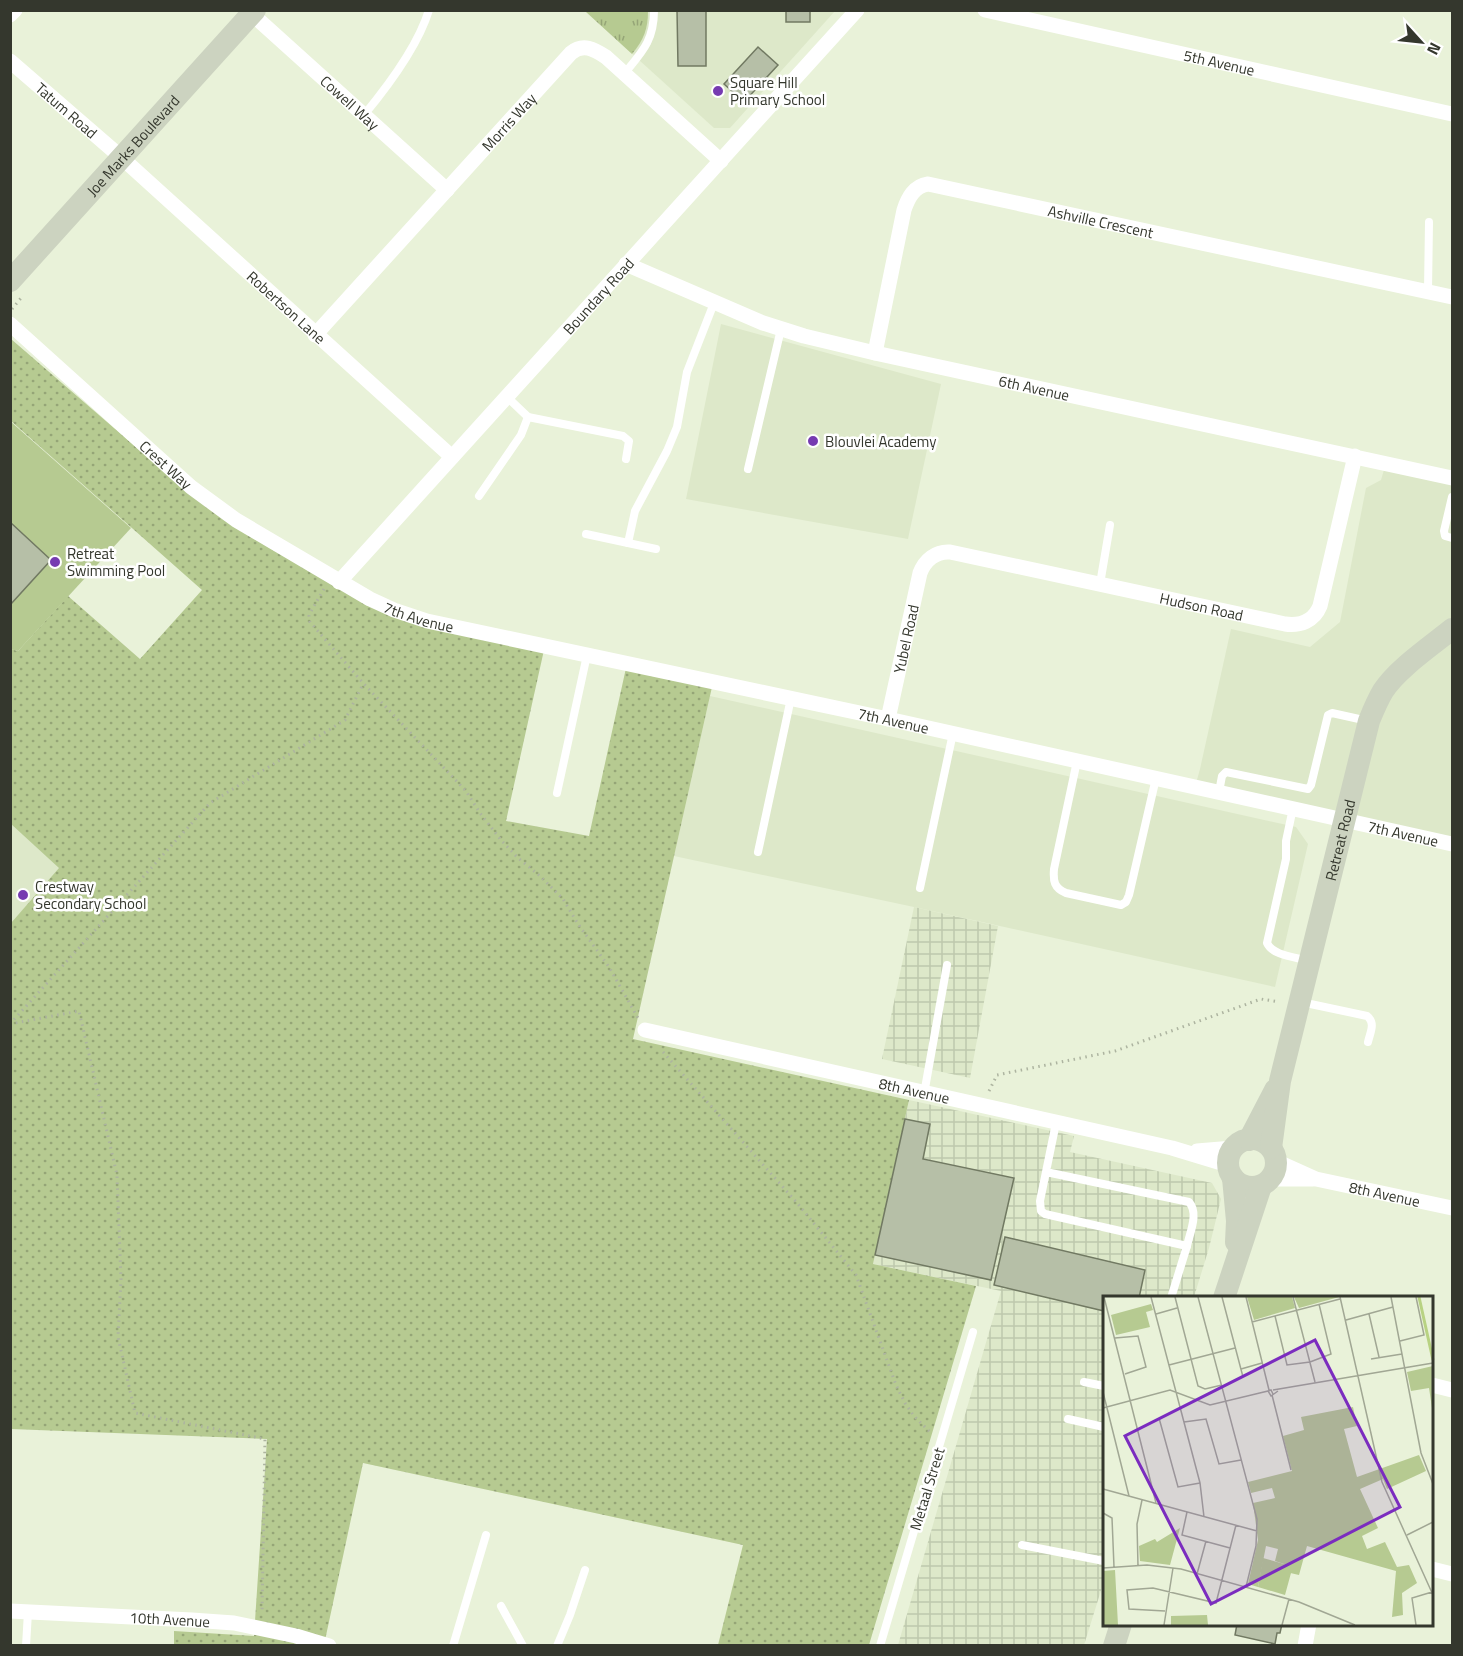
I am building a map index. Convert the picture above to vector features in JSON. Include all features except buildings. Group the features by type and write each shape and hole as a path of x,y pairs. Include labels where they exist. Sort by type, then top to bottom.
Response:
{"main road":[{"name":"Joe Marks Boulevard","path":"10,281 254,12"},
{"name":"Retreat Road","path":"1225,1296 1270,1168 1292,1002 1310,961 1369,721 1377,700 1391,680 1452,629"},
{"name":"Retreat Road","path":"1235,1262 1236,1158 1280,1081"},
{"path":"1253,1139 1263,1141 1270,1168 1254,1187 1246,1186 1239,1183 1236,1158 1253,1139"},
{"path":"1114,1646 1120,1626"}],"street":[{"path":"10,15 15,10"},
{"name":"Boundary Road","path":"339,582 857,10"},
{"name":"5th Avenue","path":"985,10 1452,114"},
{"name":"Cowell Way","path":"254,12 447,190"},
{"name":"Morris Way","path":"315,335 574,50 588,47 600,52 721,161"},
{"name":"Tatum Road","path":"10,61 122,158"},
{"name":"Robertson Lane","path":"122,158 452,457"},
{"name":"Ashville Crescent","path":"875,353 904,210 911,194 922,185 927,184 1452,297"},
{"name":"6th Avenue","path":"626,264 714,303 781,329 875,353 1452,478"},
{"name":"Crest Way","path":"10,324 191,487 236,520 339,582"},
{"name":"Hudson Road","path":"927,561 936,554 950,552 1298,625 1317,613 1320,606 1355,456"},
{"name":"Yubel Road","path":"888,719 920,573 927,561"},
{"name":"7th Avenue","path":"339,582 381,604 427,621 953,733 1452,844"},
{"name":"8th Avenue","path":"645,1030 1185,1152 1236,1158"},
{"name":"8th Avenue","path":"1270,1168 1452,1208"},
{"path":"1433,1385 1452,1390"},
{"path":"1433,1569 1452,1574"},
{"name":"10th Avenue","path":"10,1611 234,1623 329,1646"},
{"path":"1305,1646 1309,1626"}],"lane":[{"path":"364,115 400,66 414,43 429,10"},
{"path":"624,74 651,36 654,10"},
{"path":"1428,291 1429,222"},
{"path":"628,543 635,511 677,427 687,372 714,303"},
{"path":"748,469 781,329"},
{"path":"507,397 528,417 623,436 629,441 626,459"},
{"path":"479,495 521,435 528,417"},
{"path":"1452,497 1444,531 1445,536 1452,538"},
{"path":"1100,584 1110,525"},
{"path":"586,534 656,549"},
{"path":"557,793 587,655"},
{"path":"758,852 791,698"},
{"path":"1219,792 1222,776 1228,772 1308,789 1311,785 1328,715 1332,713 1369,721"},
{"path":"920,888 953,733"},
{"path":"1077,760 1053,879 1055,885 1066,893 1121,905 1126,902 1156,778"},
{"path":"1293,808 1286,841 1286,859 1268,947 1274,952 1310,961"},
{"path":"924,1094 947,965"},
{"path":"1292,1002 1367,1016 1371,1019 1372,1024 1368,1042"},
{"path":"1056,1123 1040,1201 1041,1211 1045,1214 1186,1246"},
{"path":"1046,1172 1189,1202 1194,1210 1194,1216 1172,1296"},
{"name":"Metaal Street","path":"880,1646 973,1332"},
{"path":"1084,1382 1103,1386"},
{"path":"1068,1419 1103,1428"},
{"path":"453,1646 486,1534"},
{"path":"1022,1545 1103,1561"},
{"path":"557,1646 585,1570"},
{"path":"501,1606 523,1646"},
{"path":"26,1646 28,1612"}],"path":[{"path":"339,582 325,587 310,613 309,620 363,683 466,791 501,840 563,899 609,967 645,1030 798,1204 856,1275 896,1385 905,1403 914,1416 941,1443"},
{"path":"10,1024 210,803 345,720 363,683"},
{"path":"981,1106 997,1075 1115,1051 1261,999 1292,1002"},
{"path":"10,1024 79,1011 117,1174 121,1279 118,1337 135,1413 265,1439 262,1628"}],"shaded area":[{"name":"Square Hill Primary School","path":"585,11 835,11 730,128 714,128"},
{"name":"Blouvlei Academy","path":"721,324 941,384 908,539 686,499"},
{"path":"1386,463 1452,478 1452,844 1195,787 1231,629 1310,647 1340,622 1366,488 1381,480"},
{"path":"710,696 1296,827 1308,844 1275,987 674,856"},
{"name":"Crestway Secondary School","path":"11,824 60,868 11,923"},
{"path":"914,907 998,926 970,1078 882,1059"},
{"path":"909,1100 1074,1136 1070,1152 1212,1183 1221,1199 1194,1296 1103,1296 1103,1584 1084,1645 898,1645 1001,1291 873,1264"}],"green space":[{"path":"585,11 648,11 647,23 640,44 632,54"},
{"path":"11,339 188,492 233,525 273,550 349,581 369,601 544,650 506,821 589,836 626,668 712,687 633,1039 909,1100 873,1264 976,1286 869,1645 718,1645 743,1545 363,1463 324,1645 174,1645 174,1631 254,1636 267,1439 11,1429 11,923 59,868 11,824 11,649 18,651 68,596 140,659 202,590 11,421"},
{"name":"Retreat Swimming Pool","path":"10,421 131,528 18,651 10,649"}],"place":[{"name":"Square Hill Primary School","path":"718,91"},
{"name":"Blouvlei Academy","path":"813,441"},
{"name":"Retreat Swimming Pool","path":"55,562"},
{"name":"Crestway Secondary School","path":"23,895"}]}
